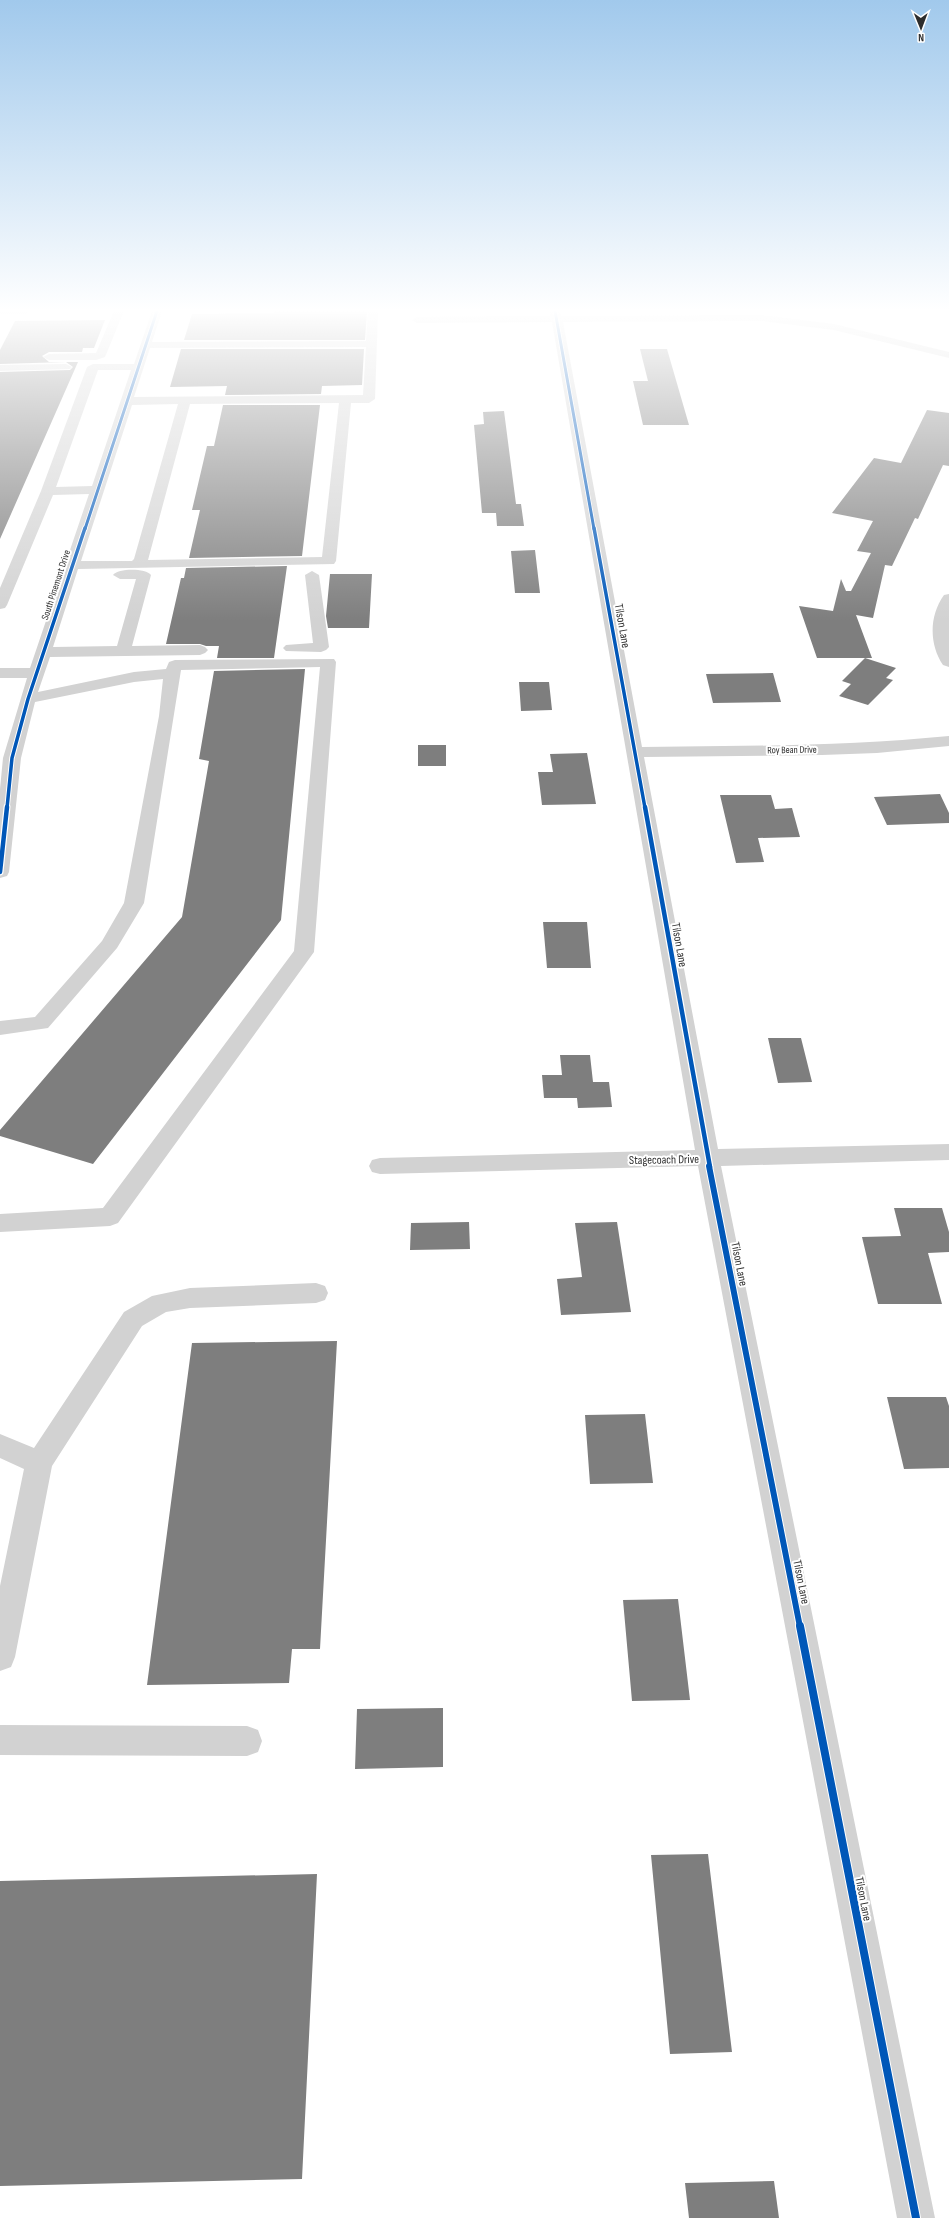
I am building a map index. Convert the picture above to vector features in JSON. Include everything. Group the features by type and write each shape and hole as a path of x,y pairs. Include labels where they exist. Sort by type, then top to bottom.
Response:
{"street":[{"path":"0,605 48,491 76,415"},
{"name":"South Pinemont Drive","path":"0,872 12,758 36,673 96,490 123,415"},
{"path":"136,564 141,560 180,415"},
{"path":"71,570 136,564 329,561 343,415"},
{"name":"Tilson Lane","path":"575,415 708,1159 916,2218"},
{"path":"48,491 96,490"},
{"path":"71,570 144,575 123,651"},
{"path":"44,652 321,647 312,575"},
{"path":"949,598 940,623 940,639 949,662"},
{"path":"0,1028 41,1023 90,969 110,944 134,903 167,716 172,673 176,665 328,662 304,952 110,1217 0,1223"},
{"path":"0,673 36,673"},
{"path":"28,699 134,677 172,673"},
{"name":"Roy Bean Drive","path":"634,752 822,750 906,746 949,741"},
{"name":"Stagecoach Drive","path":"380,1166 949,1152"},
{"path":"0,1657 39,1463 133,1319 161,1303 190,1298 316,1293"},
{"path":"0,1445 39,1463"},
{"path":"0,1740 246,1741"}],"building":[{"path":"0,415 55,415 0,539"},
{"path":"221,415 319,415 302,556 189,558 200,510 192,510 207,446 214,446"},
{"path":"483,415 504,415 516,504 521,504 524,526 497,526 496,513 482,513 474,425 484,424"},
{"path":"641,415 686,415 689,425 643,425"},
{"path":"925,415 949,415 949,466 943,465 918,519 915,518 892,566 885,565 873,618 856,615 872,658 817,658 799,606 833,611 841,579 846,591 851,591 871,553 857,551 873,521 832,513 874,458 901,463"},
{"path":"535,550 540,593 515,593 511,551"},
{"path":"287,566 274,658 217,658 219,646 206,646 200,644 166,644 181,578 184,578 186,568"},
{"path":"330,574 372,574 369,628 328,628 326,616"},
{"path":"865,658 896,668 886,678 893,680 868,705 839,696 851,684 842,681"},
{"path":"305,669 281,920 93,1164 0,1136 0,1130 182,917 209,761 199,759 214,671"},
{"path":"773,673 781,702 713,703 706,674"},
{"path":"519,682 549,682 552,710 521,711"},
{"path":"418,745 446,745 446,766 418,766"},
{"path":"587,753 596,804 542,805 538,772 553,772 550,754"},
{"path":"940,794 949,813 949,823 887,825 874,797"},
{"path":"720,795 771,795 775,809 792,808 800,837 758,838 764,862 736,863"},
{"path":"543,922 587,922 591,968 547,968"},
{"path":"768,1038 801,1038 812,1082 778,1083"},
{"path":"560,1055 590,1055 593,1082 609,1082 612,1107 578,1108 577,1098 544,1098 542,1075 562,1075"},
{"path":"894,1208 942,1208 949,1232 949,1252 928,1253 942,1304 878,1304 862,1237 901,1236"},
{"path":"469,1222 470,1249 410,1250 411,1223"},
{"path":"617,1222 631,1312 561,1315 557,1279 582,1277 575,1223"},
{"path":"337,1341 320,1649 292,1649 289,1683 147,1685 192,1343"},
{"path":"887,1397 946,1397 949,1406 949,1468 904,1469"},
{"path":"645,1414 653,1483 590,1484 585,1415"},
{"path":"678,1599 690,1700 632,1701 623,1600"},
{"path":"443,1708 443,1767 355,1769 357,1709"},
{"path":"708,1854 732,2052 670,2054 651,1855"},
{"path":"317,1874 302,2179 0,2186 0,1881"},
{"path":"774,2181 779,2218 689,2218 685,2183"}],"cycle path":[{"path":"0,872 12,758 28,699 123,415"},
{"path":"574,415 708,1159 916,2218"}]}
